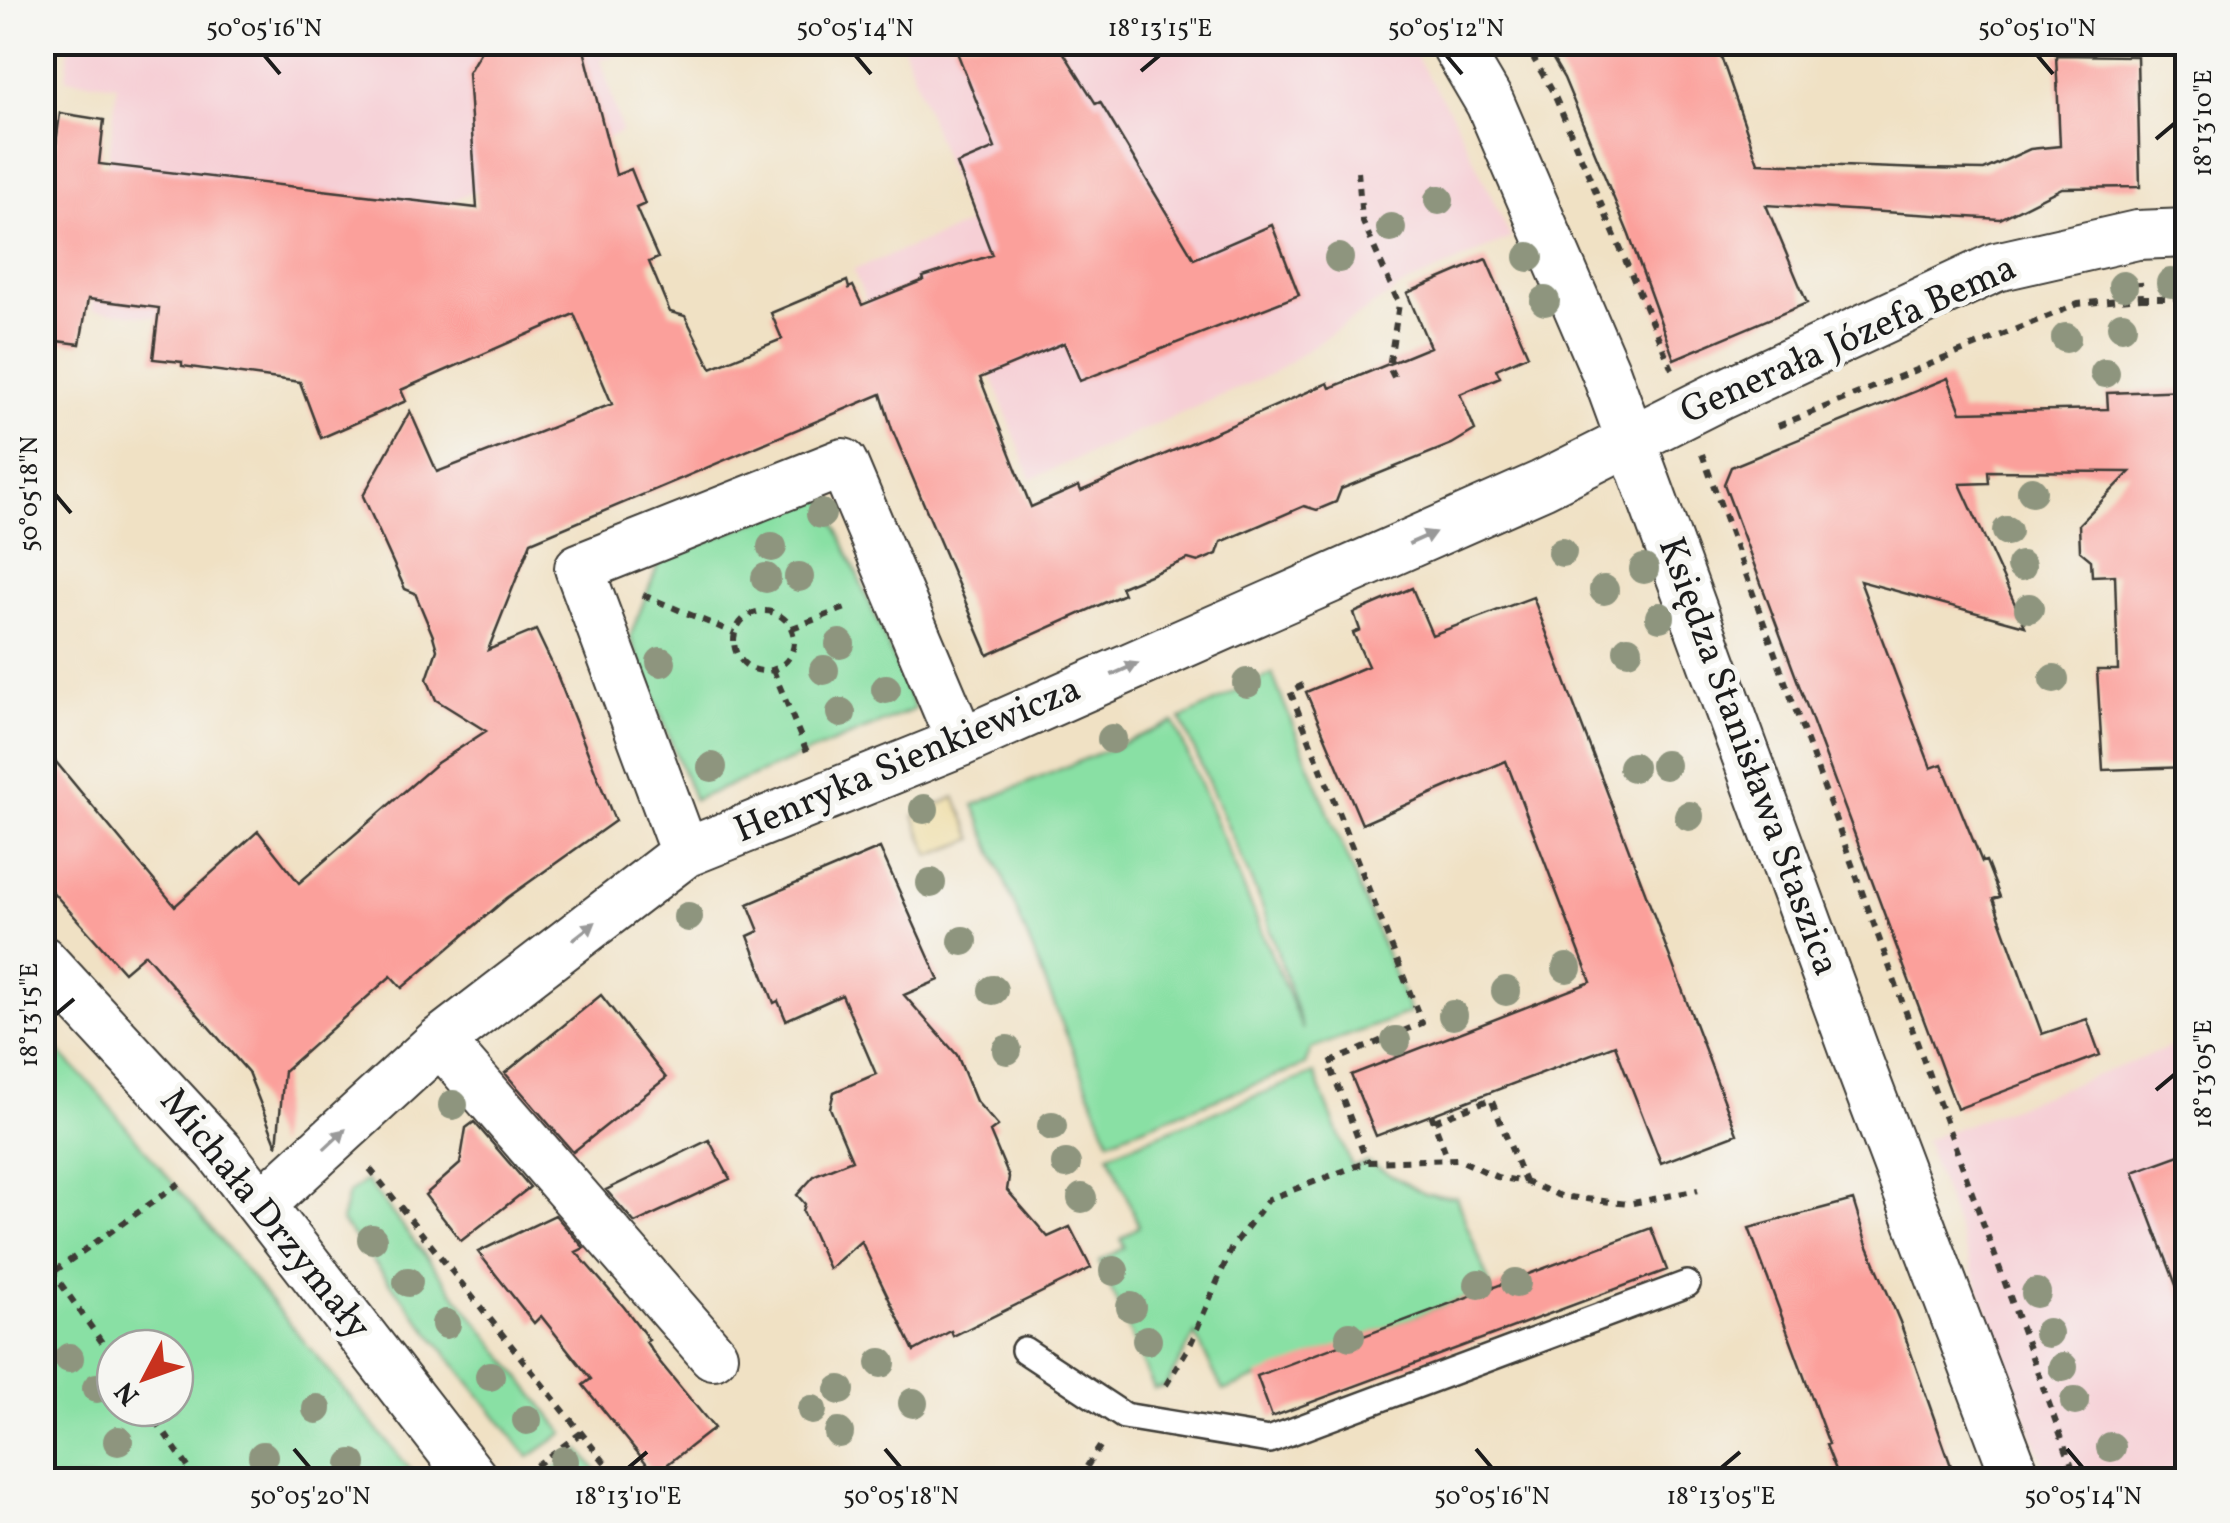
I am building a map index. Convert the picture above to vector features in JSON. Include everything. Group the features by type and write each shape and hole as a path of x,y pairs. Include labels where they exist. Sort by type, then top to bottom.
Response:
{"street":[{"name":"Księdza Stanisława Staszica","path":"1454,42 1490,102 1632,441 1857,1058 2017,1480"},
{"name":"Generała Józefa Bema","path":"1632,441 1719,396 1996,267 2136,236 2188,233"},
{"name":"Henryka Sienkiewicza","path":"262,1204 440,1041 685,853 961,742 1542,485 1632,441"},
{"path":"685,853 579,568 843,463 961,742"},
{"name":"Michała Drzymały","path":"42,960 219,1152 474,1480"},
{"path":"440,1041 713,1355"}],"lane":[{"path":"1024,1350 1124,1416 1270,1440 1687,1284"}],"path":[{"path":"1524,42 1553,92 1676,379"},
{"path":"1358,170 1362,220 1400,304 1389,366 1395,380"},
{"path":"2136,236 2141,298"},
{"path":"1772,428 2078,304 2188,298"},
{"path":"1720,449 1703,456 2077,1480"},
{"path":"579,568 734,633"},
{"path":"792,628 896,589"},
{"path":"756,612 777,614 792,628 792,654 773,670 764,672 746,666 736,651 734,633 746,616 756,612"},
{"path":"773,670 826,797"},
{"path":"1303,686 1290,691 1422,1023 1329,1063 1367,1162"},
{"path":"1448,1160 1432,1117 1491,1099 1526,1182"},
{"path":"362,1159 619,1480"},
{"path":"1078,1480 1114,1425 1154,1389 1166,1386 1191,1343 1232,1246 1269,1200 1367,1162 1458,1159 1497,1178 1526,1182 1561,1196 1628,1204 1698,1190"},
{"path":"42,1280 186,1178"},
{"path":"42,1257 95,1332"},
{"path":"161,1428 197,1480"},
{"path":"523,1475 581,1434"}],"shaded area":[{"path":"69,43 665,43 601,59 622,132 416,215 396,343 92,310 117,85 66,79"},
{"path":"902,43 1408,43 1454,118 1511,238 1401,287 1271,374 1031,479 987,363 907,398 853,270 968,224"},
{"path":"2187,1041 2187,1480 2049,1480 1925,1140"}],"green space":[{"path":"823,495 915,709 694,800 630,637 660,560"},
{"path":"1272,674 1410,1013 1311,1049 1305,1065 1109,1140 974,805 1174,722 1303,1030 1263,908 1181,719"},
{"path":"43,1035 95,1089 419,1480 43,1480"},
{"path":"1314,1073 1352,1167 1367,1162 1425,1194 1456,1197 1491,1288 1223,1391 1195,1334 1166,1386 1154,1389 1099,1261 1124,1248 1121,1239 1139,1226 1109,1154"},
{"path":"366,1180 564,1433 529,1457 341,1221 348,1194"},
{"path":"580,1450 604,1480 541,1478"}],"sand":[{"path":"955,797 974,839 930,856 914,816"}],"building":[{"path":"486,42 582,42 616,175 631,169 645,204 636,208 658,258 649,262 670,312 685,316 711,368 782,339 771,313 847,281 862,305 924,280 923,277 992,255 957,164 995,148 953,42 1057,42 1096,104 1100,102 1194,259 1272,225 1299,295 1080,381 1064,343 980,378 1031,507 1079,486 1081,491 1328,383 1330,388 1430,347 1407,293 1486,259 1528,355 1496,369 1500,377 1460,394 1475,430 1452,444 1341,489 1336,502 1317,510 1304,506 1221,542 1217,554 1198,562 1188,559 1121,587 1124,594 988,655 892,429 881,394 531,542 488,650 536,630 615,821 507,898 402,988 391,976 284,1071 277,1146 248,1072 145,954 124,972 42,880 42,745 175,906 258,831 299,883 437,763 486,731 436,700 427,679 437,650 433,636 415,593 405,589 363,496 410,411 437,472 612,404 574,314 401,390 406,401 321,438 300,382 153,359 159,308 88,299 80,344 42,339 42,251 60,113 104,120 99,164 477,208 468,73"},
{"path":"1543,42 1716,42 1758,163 1923,169 1984,170 2030,149 2060,146 2056,55 2137,56 2140,187 2062,188 2000,219 1766,205 1807,303 1674,359 1629,235 1564,78"},
{"path":"1948,378 1961,412 2108,409 2107,393 2188,390 2188,767 2103,770 2097,670 2118,670 2115,575 2092,576 2091,560 2080,551 2079,524 2130,472 1988,471 1989,483 1960,484 2025,626 1860,581 1931,768 1942,764 1982,862 1986,861 2000,897 1993,899 2042,1034 2087,1019 2100,1055 1957,1109 1724,484 1731,467"},
{"path":"1412,588 1432,635 1533,597 1737,1134 1661,1163 1615,1045 1376,1136 1351,1075 1591,982 1506,761 1362,824 1306,692 1368,666 1353,633 1360,630 1354,613"},
{"path":"880,848 939,980 904,995 957,1055 976,1101 998,1126 990,1132 1009,1177 1007,1190 1048,1237 1070,1227 1091,1268 914,1351 861,1241 829,1269 803,1211 805,1204 797,1195 815,1175 852,1160 830,1108 834,1092 876,1074 842,995 786,1020 778,1001 774,1003 748,936 759,931 748,904"},
{"path":"601,995 666,1078 573,1152 505,1073"},
{"path":"474,1122 530,1187 461,1241 425,1195 460,1164 466,1128"},
{"path":"709,1140 730,1179 635,1223 606,1190"},
{"path":"2188,1152 2188,1305 2184,1306 2133,1172"},
{"path":"1853,1200 1956,1480 1840,1480 1826,1445 1829,1444 1749,1228"},
{"path":"555,1215 584,1248 576,1252 624,1307 649,1340 646,1342 659,1361 714,1428 655,1474 583,1385 591,1379 541,1316 534,1323 478,1252"},
{"path":"1651,1228 1667,1270 1272,1417 1257,1376"}]}
